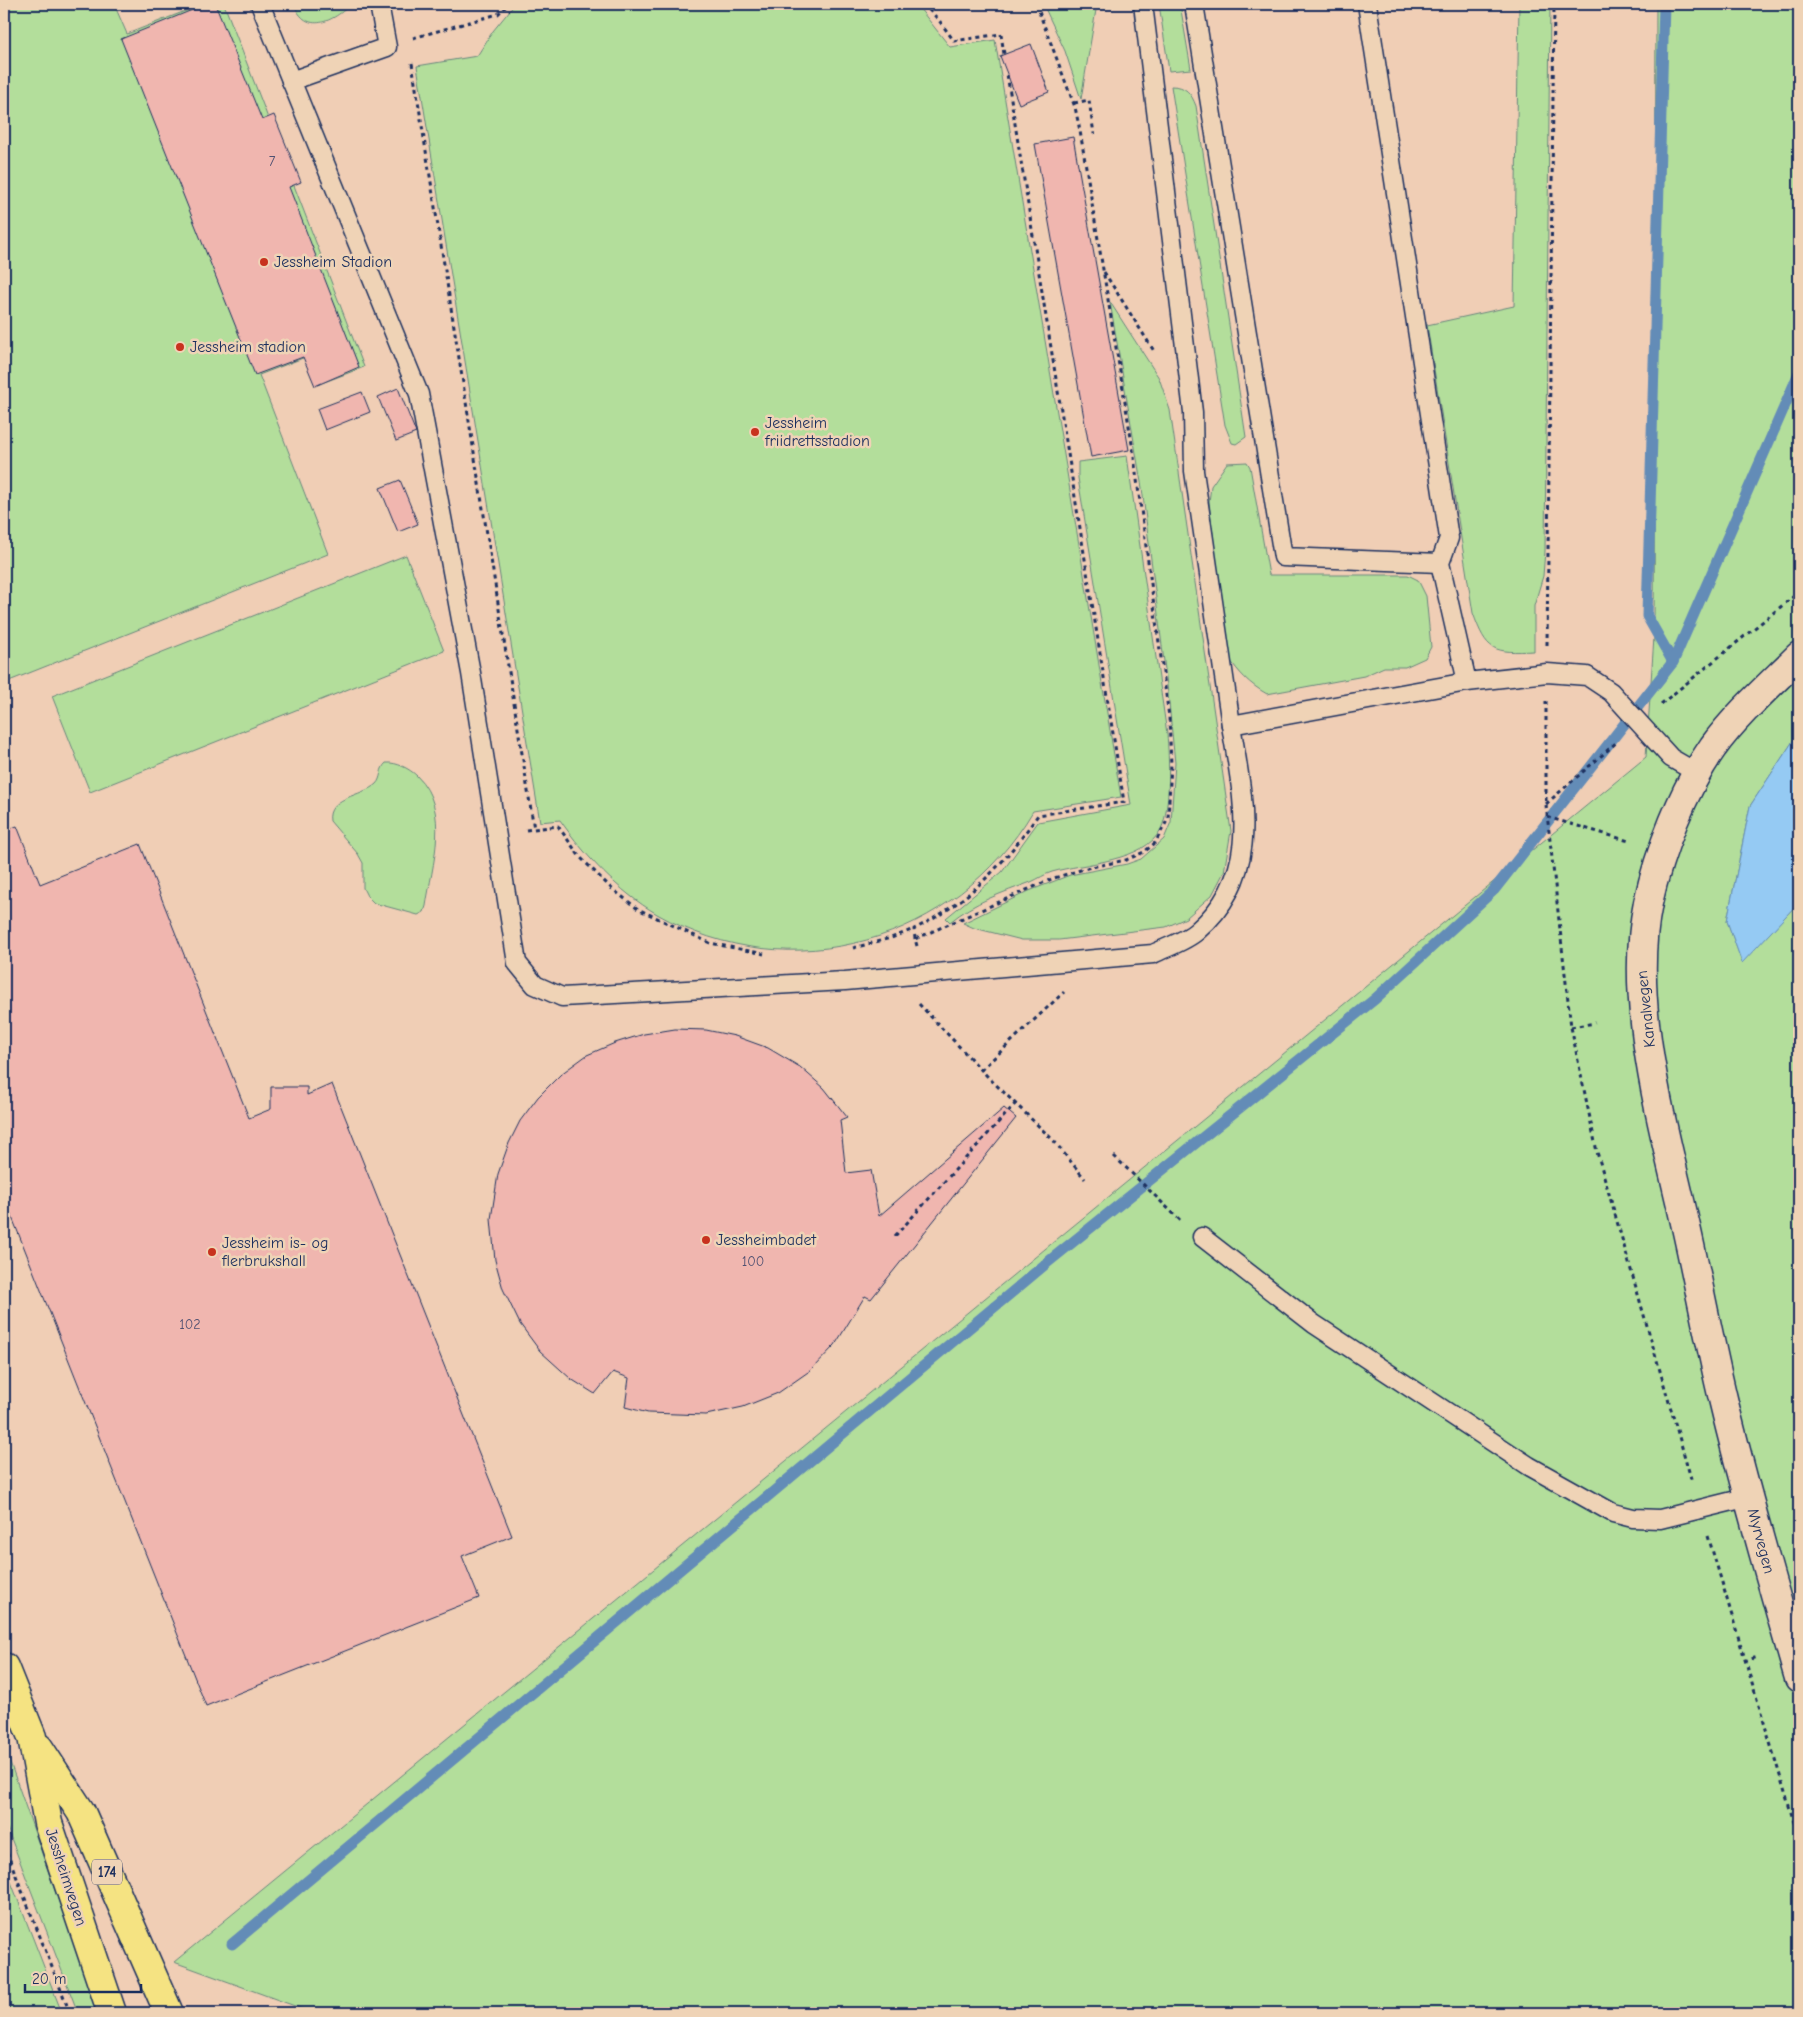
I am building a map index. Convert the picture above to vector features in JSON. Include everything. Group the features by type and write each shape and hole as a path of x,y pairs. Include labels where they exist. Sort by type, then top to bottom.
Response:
{"main road":[{"name":"Jessheimvegen","path":"4,1667 32,1737 48,1823 112,2013"},
{"name":"Jessheimvegen","path":"32,1737 81,1812 169,2013"}],"street":[{"name":"Kanalvegen","path":"1724,1403 1659,1107 1641,984 1643,931 1648,902 1673,825 1697,773 1714,747 1741,714 1799,656"},
{"name":"Myrvegen","path":"1724,1403 1799,1678"}],"lane":[{"path":"260,4 419,394 471,673 517,963 535,985 562,997 845,981 892,975 1153,954 1196,932 1226,900 1241,858 1245,815 1194,471 1193,412 1143,4"},
{"path":"291,81 387,47 379,4"},
{"path":"1194,4 1284,557 1440,563"},
{"path":"1368,4 1450,538 1440,563 1467,682"},
{"path":"1231,725 1467,682 1546,674 1586,676 1611,692 1671,758 1697,773"},
{"path":"1202,1237 1314,1324 1529,1466 1613,1513 1633,1518 1660,1519 1749,1497"}],"path":[{"path":"387,47 498,14 508,4"},
{"path":"923,4 938,19 954,41 1000,34 1004,54"},
{"path":"916,938 1054,878 1087,868 1126,860 1144,852 1154,843 1168,819 1171,764 1169,717 1133,450 1080,131 1074,104 1036,4"},
{"path":"1554,4 1546,804 1571,1027 1597,1152 1700,1509 1799,1840"},
{"path":"408,40 534,829"},
{"path":"849,949 892,938 914,929 932,920 974,891 1013,851 1038,814 1124,802 1007,74"},
{"path":"1074,104 1088,100 1094,134"},
{"path":"1102,270 1156,354"},
{"path":"1546,804 1638,723 1799,592"},
{"path":"496,834 558,826 580,857 611,888 638,909 710,943 766,954"},
{"path":"914,929 923,973"},
{"path":"981,1070 1099,959"},
{"path":"892,975 981,1070 1054,1141 1085,1179"},
{"path":"1571,1027 1595,1023"},
{"path":"896,1236 1016,1103"},
{"path":"1114,1156 1170,1213 1202,1237"},
{"path":"4,1845 70,2013"}],"green space":[{"name":"Jessheim stadion","path":"4,4 114,4 127,34 203,4 224,4 364,367 319,384 308,356 259,375 328,554 4,683"},
{"path":"294,4 351,4 329,20 313,23 299,14"},
{"path":"515,4 916,4 950,47 995,40 1121,797 1033,811 1000,856 961,893 916,921 866,940 815,949 761,948 708,937 657,914 629,895 592,860 560,820 540,822 417,66 477,56 493,31"},
{"path":"1043,4 1097,4 1081,99 1065,51"},
{"path":"1159,4 1180,4 1191,69 1169,71"},
{"path":"1519,4 1550,4 1545,551 1543,576 1534,606 1534,651 1520,652 1500,650 1488,643 1473,613 1427,325 1514,306"},
{"path":"1656,4 1799,4 1799,732 1750,806 1727,921 1742,962 1799,902 1799,2013 314,2013 174,1962 1646,757 1654,637"},
{"path":"1171,86 1181,87 1187,91 1196,106 1246,437 1236,444 1232,443 1225,425"},
{"path":"1110,302 1159,378 1170,410 1231,831 1224,872 1212,895 1186,918 1166,927 1059,940 1022,940 974,928 963,923 1029,891 1070,875 1127,864 1141,859 1164,839 1171,822 1175,763 1168,693 1142,488"},
{"path":"1127,456 1167,734 1168,796 1161,829 1153,840 1128,855 1049,873 979,903 950,922 946,918 1002,872 1038,822 1131,805 1078,478 1078,462"},
{"path":"1247,462 1250,467 1269,575 1408,575 1418,580 1426,596 1431,647 1425,658 1405,667 1384,667 1364,676 1267,694 1240,673 1228,657 1209,502 1211,486 1227,463"},
{"path":"406,555 444,651 90,792 52,696"},
{"path":"386,763 399,765 414,773 427,790 434,805 437,838 435,856 426,906 424,912 418,915 374,903 367,896 363,888 363,863 358,854 330,821 330,813 339,802 376,784"},
{"path":"4,1745 98,2013 78,2013 4,1820"},
{"path":"4,1864 55,1995 62,2013 4,2013"}],"water":[{"path":"1799,732 1799,902 1742,963 1727,921 1750,806"}],"building":[{"name":"Jessheim Stadion","path":"207,4 215,4 262,120 274,115 301,182 289,187 359,367 315,386 303,357 255,375 121,39"},
{"path":"1031,44 1049,92 1019,104 1000,56"},
{"path":"1073,137 1129,450 1091,457 1035,144"},
{"path":"398,388 416,433 396,441 378,397"},
{"path":"362,392 370,412 325,430 317,409"},
{"path":"400,480 418,524 398,532 380,488"},
{"name":"Jessheim is- og flerbrukshall","path":"17,826 40,884 140,844 249,1118 271,1109 271,1087 307,1087 307,1095 332,1084 512,1536 462,1556 479,1598 206,1706 4,1197 4,831"},
{"name":"Jessheimbadet","path":"675,1029 706,1030 735,1036 768,1048 800,1067 824,1088 847,1117 840,1120 846,1173 871,1170 879,1216 1004,1108 1016,1118 871,1299 865,1296 835,1345 811,1370 778,1393 743,1407 706,1415 648,1413 625,1407 629,1378 613,1372 595,1394 571,1379 540,1351 520,1324 503,1289 495,1260 491,1219 498,1174 509,1143 520,1121 538,1097 561,1074 587,1055 615,1043 644,1034"}],"waterway":[{"path":"1664,4 1647,616 1673,662"},
{"path":"232,1944 1048,1262 1375,999 1494,890 1673,662 1799,373"}],"place":[{"name":"Jessheim Stadion","path":"264,262"},
{"name":"Jessheim stadion","path":"180,347"},
{"name":"Jessheim friidrettsstadion","path":"755,432"},
{"name":"Jessheimbadet","path":"706,1240"},
{"name":"Jessheim is- og flerbrukshall","path":"212,1252"}]}
